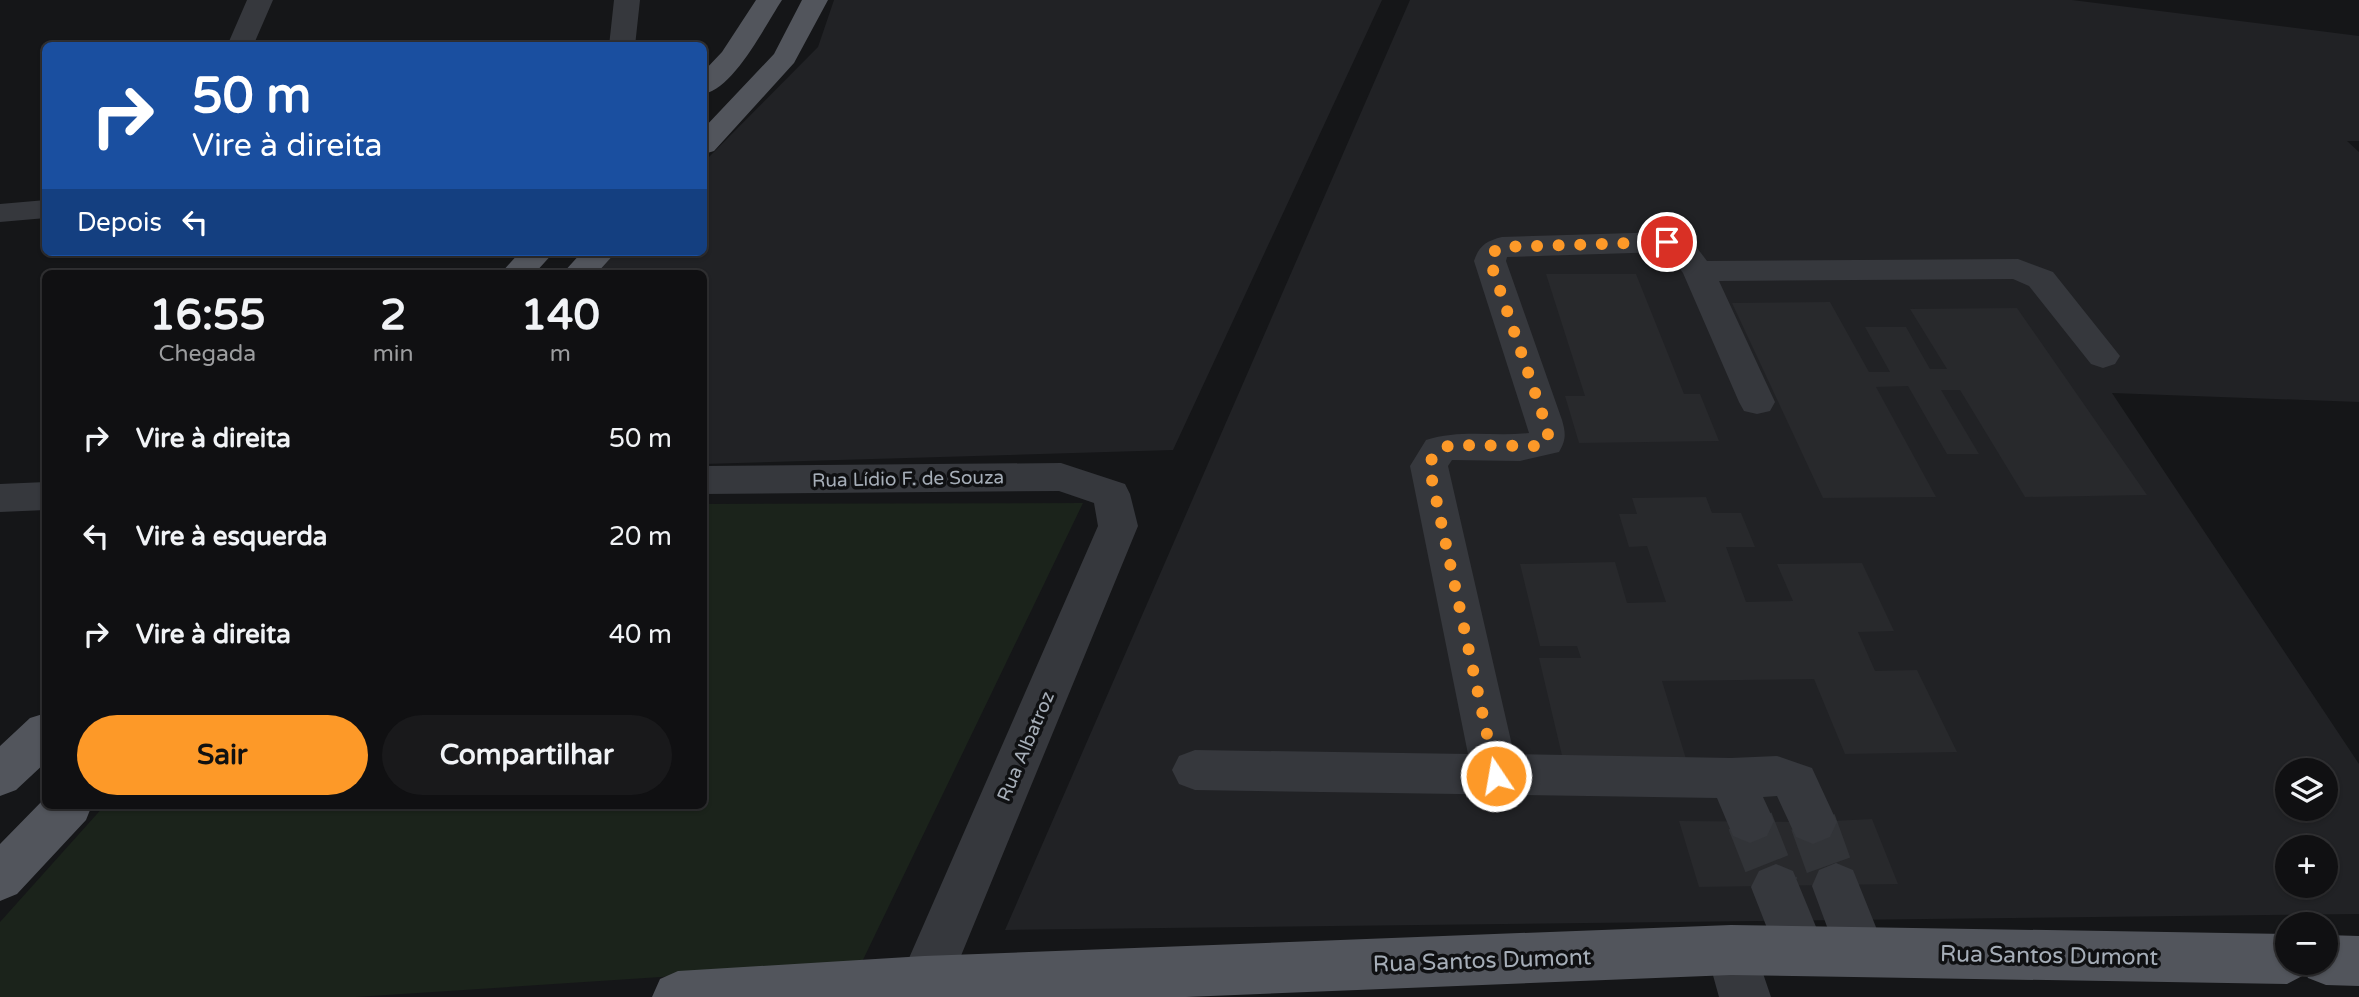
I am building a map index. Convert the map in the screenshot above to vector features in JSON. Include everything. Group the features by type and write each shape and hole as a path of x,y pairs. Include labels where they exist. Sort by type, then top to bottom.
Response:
{"main road":[{"path":"707,83 732,57 769,0"},
{"path":"707,142 785,57 815,0"},
{"path":"520,270 534,256"},
{"path":"582,270 596,256"},
{"path":"0,776 42,736"},
{"path":"0,878 65,809"},
{"name":"Rua Santos Dumont","path":"678,997 1738,974 1801,951 2275,959"},
{"path":"2338,960 2359,961"}],"street":[{"path":"242,42 260,0"},
{"path":"622,42 627,0"},
{"path":"0,213 42,209"},
{"path":"1496,776 1429,466 1433,455 1439,449 1452,445 1537,446 1546,443 1548,434 1544,419 1490,261 1493,252 1502,247 1667,242 1681,247 1698,271 1757,402"},
{"path":"1698,271 2018,269 2040,279 2103,356"},
{"name":"Rua Lídio F. de Souza","path":"707,480 1061,477 1111,494"},
{"name":"Rua Albatroz","path":"921,990 1118,526 1111,494"},
{"path":"0,498 42,496"},
{"path":"1195,770 1731,779 1777,776 1796,783 1814,822"},
{"path":"1731,779 1750,821"},
{"path":"1836,886 1861,952"},
{"path":"1776,887 1801,951"}],"shaded area":[{"path":"834,0 1382,0 1173,450 707,464 707,270 596,270 610,256 707,256 707,159 818,47"},
{"path":"1410,0 2072,0 2359,36 2359,141 2347,141 2359,152 2359,402 2112,393 2359,764 2359,914 2275,912 2275,915 1005,930"},
{"path":"1083,503 861,964 356,997 0,997 0,922 101,809 707,809 707,504"}],"building":[{"path":"1546,274 1636,274 1684,394 1700,394 1719,441 1579,443 1565,396 1585,396"},
{"path":"1830,302 1869,372 1890,372 1865,327 1906,327 1930,369 1947,369 1910,309 2017,308 2147,495 2025,497 1960,390 1941,390 1979,454 1947,454 1908,386 1876,387 1936,497 1823,498 1732,303"},
{"path":"1706,497 1712,513 1741,513 1755,547 1726,547 1746,602 1793,601 1777,564 1862,563 1894,631 1858,632 1875,671 1917,670 1957,752 1845,754 1814,679 1662,681 1687,762 1564,764 1539,658 1581,658 1577,646 1540,646 1520,564 1615,562 1627,603 1666,602 1647,546 1629,547 1619,514 1637,514 1632,498"},
{"path":"1872,819 1898,884 1699,887 1679,821 1813,822"}],"tunnel":[{"path":"1750,821 1776,887"},
{"path":"1813,822 1836,886"}],"route":[{"path":"1496,776 1429,466 1433,455 1439,449 1452,445 1537,446 1546,443 1548,434 1544,419 1490,261 1493,252 1502,247 1667,242"}]}
